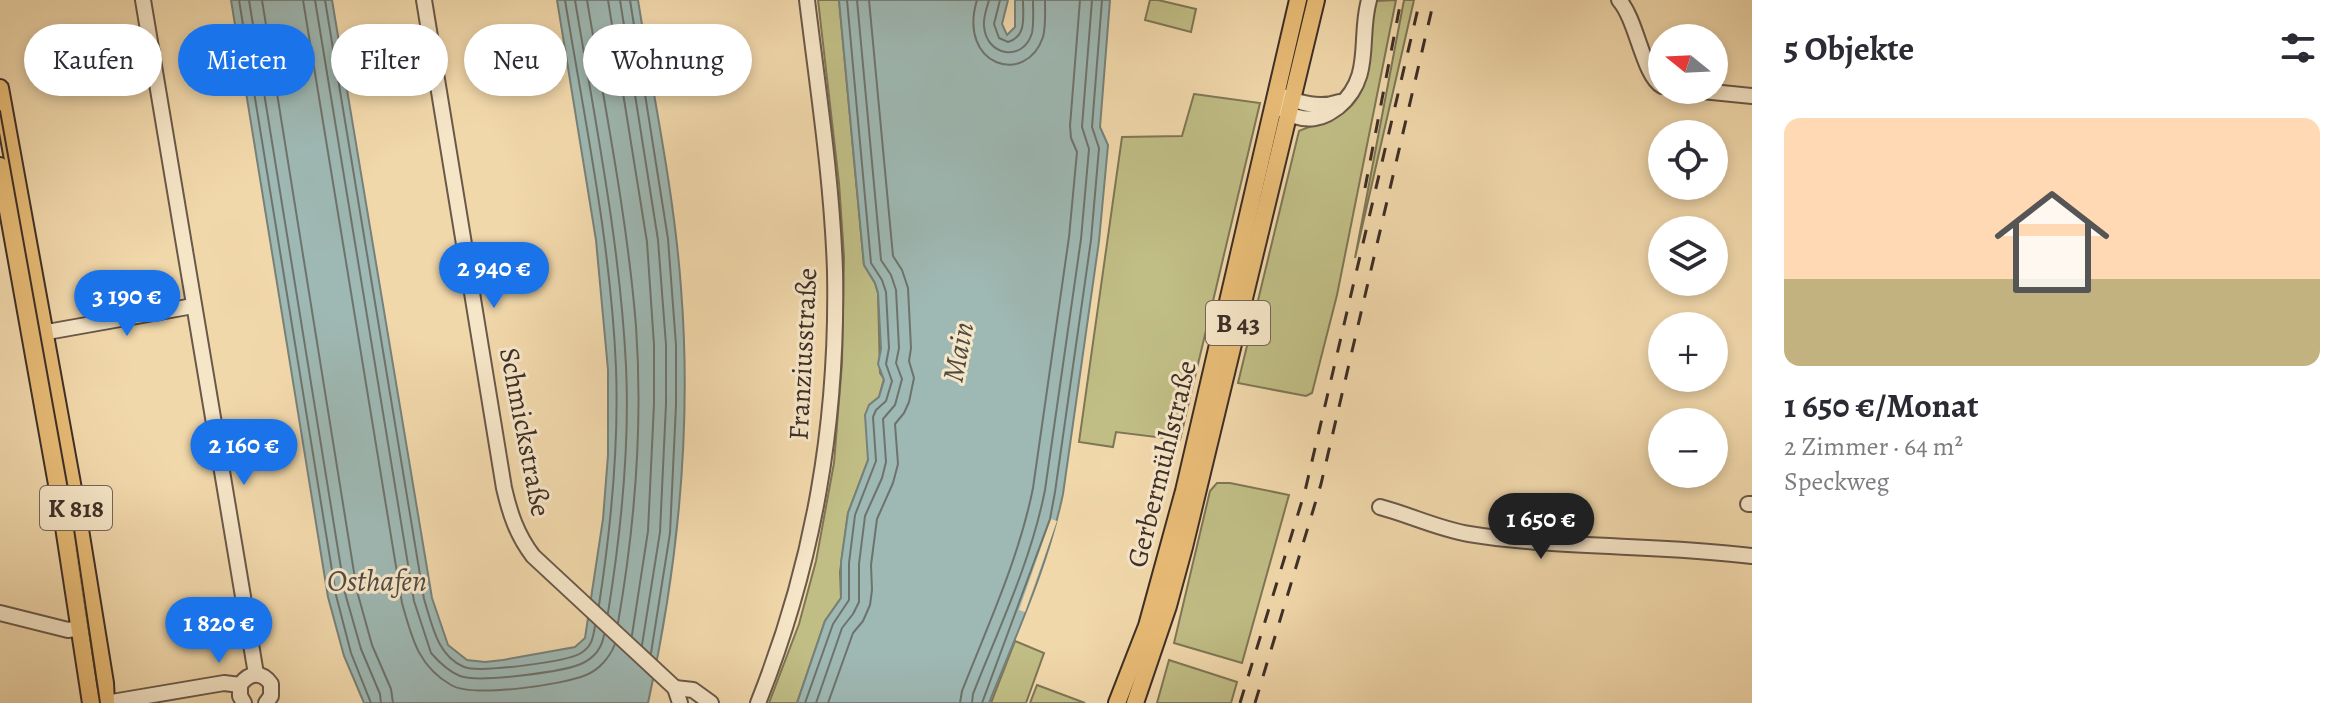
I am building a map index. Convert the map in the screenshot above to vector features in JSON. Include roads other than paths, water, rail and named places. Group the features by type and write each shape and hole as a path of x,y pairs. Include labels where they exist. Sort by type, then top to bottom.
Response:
{"main road":[{"name":"Gerbermühlstraße","path":"1285,103 1298,0"},
{"name":"Gerbermühlstraße","path":"1135,703 1168,606 1196,472 1285,103 1316,0"},
{"name":"K 818","path":"0,88 91,703"},
{"name":"K 818","path":"0,166 38,334 92,604 106,703"},
{"name":"Gerbermühlstraße","path":"1117,703 1147,626 1196,472"},
{"path":"92,604 80,628 98,646"}],"street":[{"path":"143,0 256,674"},
{"name":"Schmickstraße","path":"424,0 508,507 522,541 533,556 675,688"},
{"name":"Franziusstraße","path":"758,703 783,638 801,578 822,472 831,396 835,311 833,244 807,0"},
{"path":"1285,103 1323,106 1347,99 1361,75 1369,0"},
{"path":"1619,0 1630,17 1648,66"},
{"path":"1728,94 1752,96"},
{"path":"38,334 193,306"},
{"path":"1380,507 1467,533 1565,544 1752,556"},
{"path":"0,613 68,630 80,628"},
{"path":"244,703 240,685 256,674 271,684 271,696 266,703"},
{"path":"106,703 224,683 240,685"},
{"path":"680,703 675,688 693,690 711,703"}],"water":[{"name":"Osthafen","path":"231,0 332,0 336,24 331,24 331,96 348,96 432,598 448,645 467,660 485,662 575,647 585,638 603,519 608,455 608,370 596,240 567,62 567,24 561,24 557,0 638,0 642,24 583,24 583,96 654,96 681,288 685,392 680,497 675,549 648,703 364,703 344,656 328,597 247,96 315,96 315,24 235,24"},
{"name":"Main","path":"839,0 1008,0 1002,24 1007,35 1015,27 1015,0 1110,0 1100,127 1108,145 1099,241 1063,494 1040,574 989,703 797,703 825,621 841,598 841,562 848,513 868,460 865,415 869,405 879,397 884,380 878,364 881,349 878,293 864,265"}],"tram line":[{"path":"0,111 68,489 100,703"}],"railway":[{"path":"1365,188 1401,0"},
{"path":"1240,703 1305,491 1420,0"},
{"path":"1255,703 1321,484 1434,0"}]}
